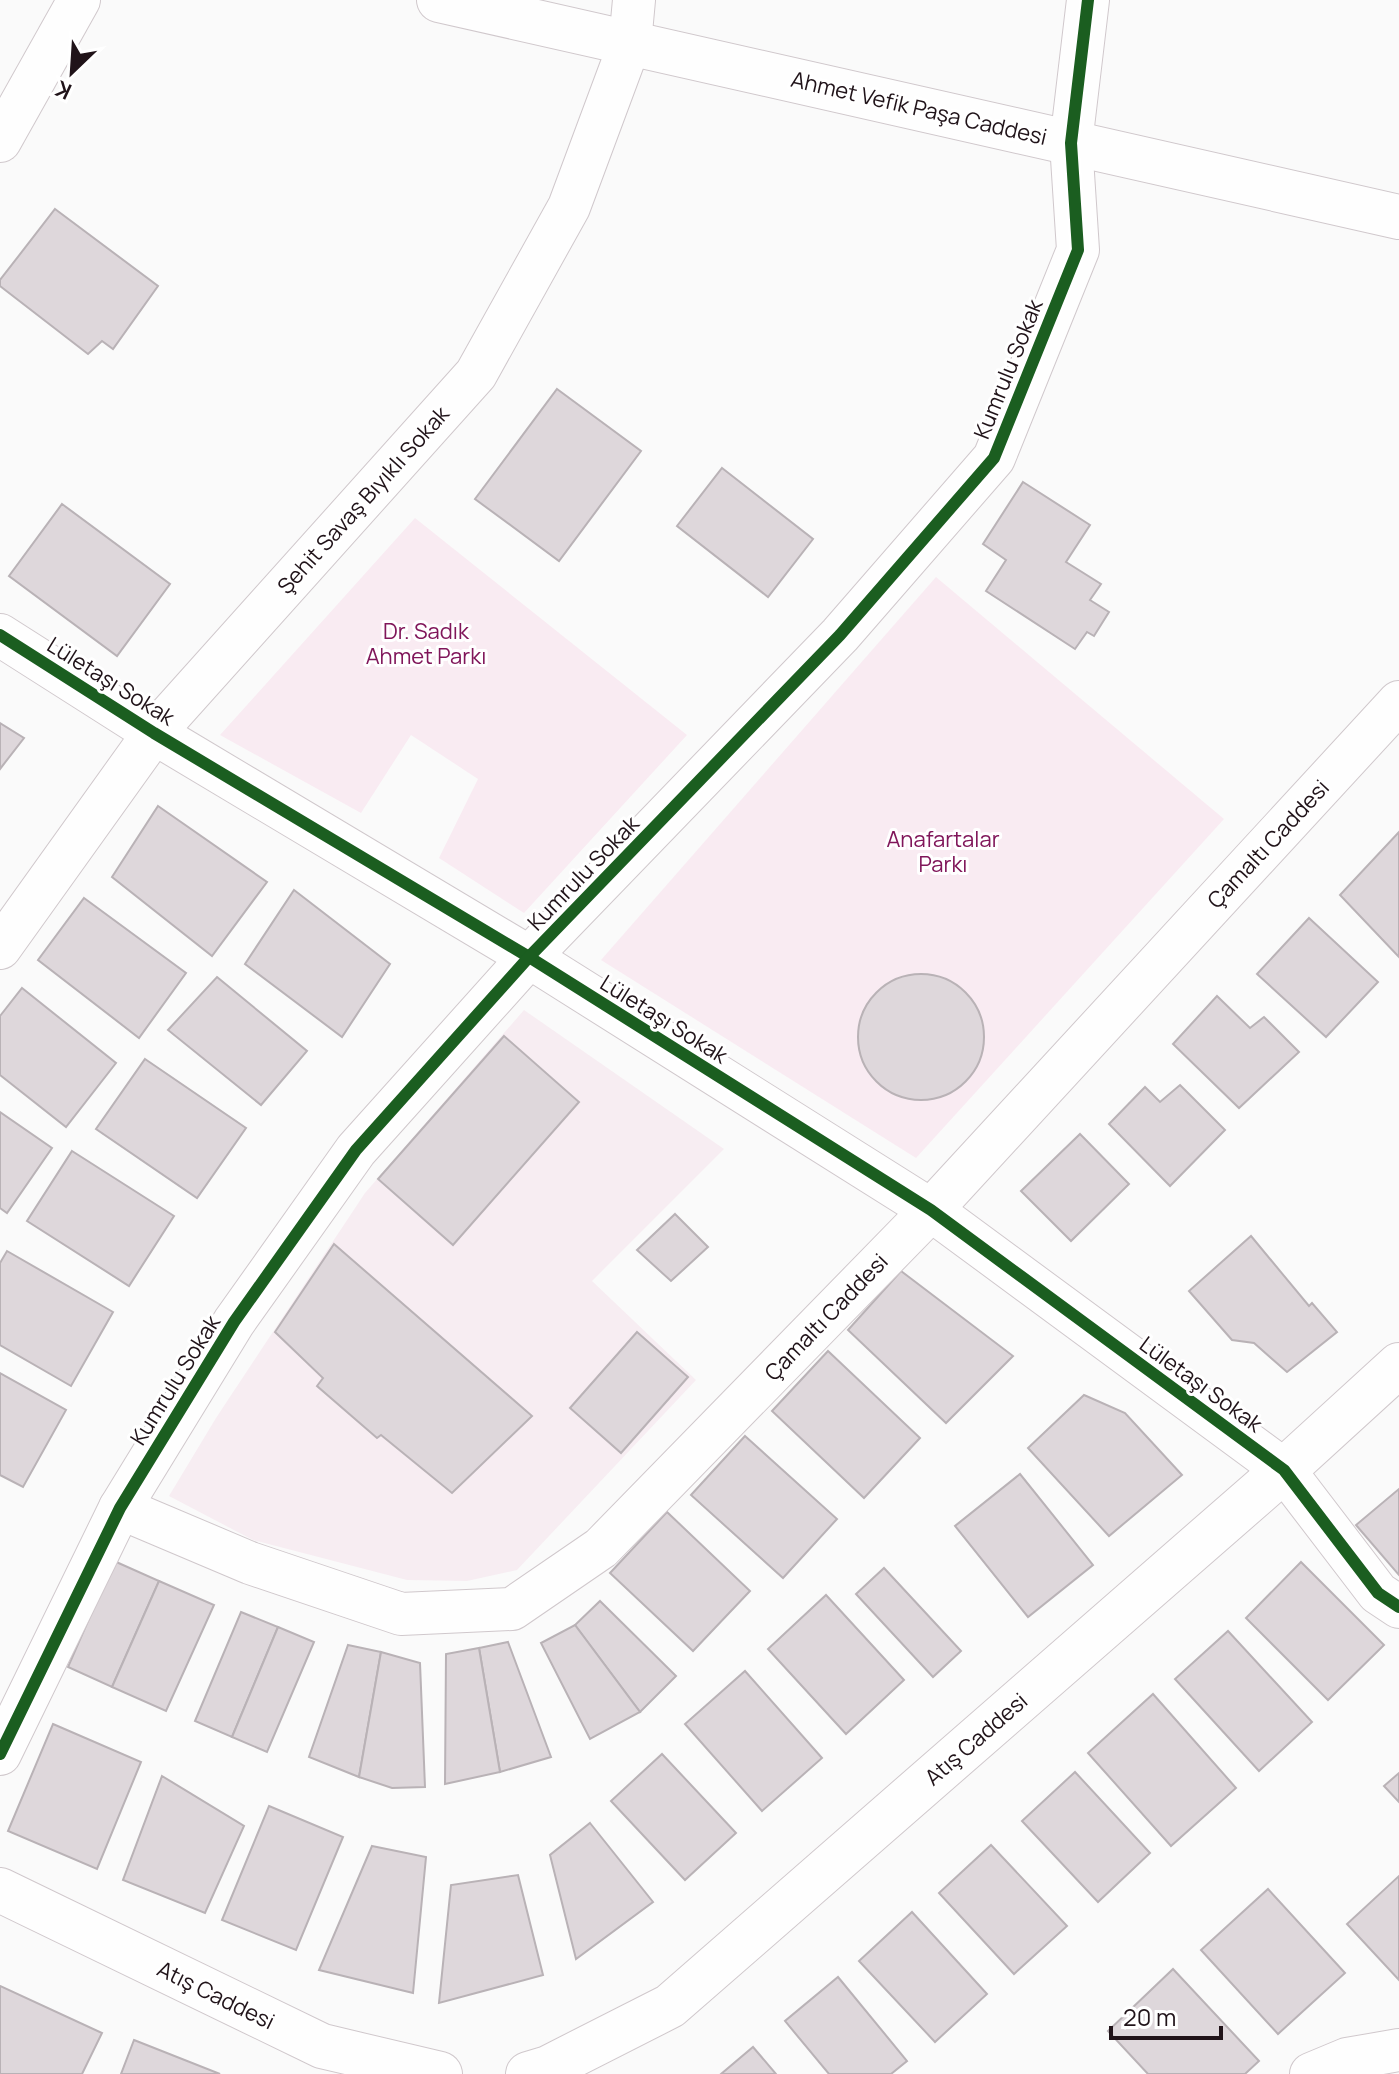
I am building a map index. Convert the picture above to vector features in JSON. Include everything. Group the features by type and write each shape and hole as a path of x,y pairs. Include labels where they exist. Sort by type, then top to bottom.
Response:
{"street":[{"path":"0,141 79,0"},
{"name":"Ahmet Vefik Paşa Caddesi","path":"439,0 1399,217"},
{"name":"Şehit Savaş Bıyıklı Sokak","path":"0,948 154,733 476,374 569,207 630,43 634,0"},
{"name":"Kumrulu Sokak","path":"0,1754 120,1508 234,1322 356,1150 529,957 840,635 994,458 1078,250 1071,143 1088,0"},
{"name":"Lületaşı Sokak","path":"0,635 154,733 529,957 931,1210 1284,1470 1378,1593 1399,1607"},
{"name":"Çamaltı Caddesi","path":"120,1508 250,1563 401,1614 512,1609 601,1548 931,1210 1399,702"},
{"name":"Atış Caddesi","path":"528,2074 548,2068 670,2006 1284,1470 1399,1365"},
{"name":"Atış Caddesi","path":"0,1890 322,2046 383,2067 440,2074"},
{"path":"1311,2074 1347,2059 1399,2050"}],"shaded area":[{"path":"524,1010 724,1149 592,1281 696,1380 517,1570 467,1581 407,1580 253,1540 169,1496 216,1418 365,1193"}],"green space":[{"name":"Dr. Sadık Ahmet Parkı","path":"415,518 687,735 524,913 439,858 478,779 411,735 361,813 220,735"},
{"name":"Anafartalar Parkı","path":"936,577 1224,819 916,1158 601,960"}],"building":[{"path":"55,209 158,286 113,349 102,341 88,354 0,286 0,280"},
{"path":"557,389 641,451 559,561 475,499"},
{"path":"722,468 813,539 768,597 677,526"},
{"path":"1023,482 1090,525 1066,562 1101,584 1090,600 1109,612 1094,636 1087,632 1075,649 986,591 1006,560 983,544"},
{"path":"62,504 170,584 117,656 9,576"},
{"path":"0,723 24,738 0,769"},
{"path":"158,806 267,882 212,956 112,877"},
{"path":"1399,832 1399,957 1340,895"},
{"path":"294,890 390,964 342,1037 245,964"},
{"path":"84,898 186,973 139,1038 38,960"},
{"path":"1309,918 1378,982 1326,1037 1257,974"},
{"path":"921,974 945,979 965,993 979,1013 984,1037 979,1061 965,1081 945,1095 921,1100 897,1095 877,1081 863,1061 858,1037 863,1013 877,993 897,979"},
{"path":"217,977 307,1051 261,1105 168,1030"},
{"path":"22,988 116,1063 66,1127 0,1075 0,1016"},
{"path":"1217,996 1250,1028 1264,1017 1299,1052 1239,1108 1173,1044"},
{"path":"504,1036 579,1102 453,1245 378,1179"},
{"path":"145,1059 246,1128 197,1198 96,1129"},
{"path":"1180,1085 1225,1130 1170,1186 1109,1124 1145,1087 1160,1102"},
{"path":"0,1112 52,1148 7,1213 0,1208"},
{"path":"1080,1134 1129,1184 1071,1241 1021,1191"},
{"path":"72,1151 174,1216 129,1286 27,1221"},
{"path":"675,1214 708,1247 671,1281 637,1250"},
{"path":"1251,1236 1309,1306 1312,1303 1337,1332 1287,1372 1254,1343 1232,1340 1189,1291"},
{"path":"334,1244 532,1416 452,1493 381,1435 377,1438 317,1386 323,1378 275,1332"},
{"path":"7,1251 113,1312 71,1386 0,1345 0,1263"},
{"path":"901,1271 1013,1356 946,1423 848,1330"},
{"path":"637,1332 688,1377 621,1453 570,1408"},
{"path":"828,1351 920,1438 864,1498 772,1411"},
{"path":"0,1373 66,1410 23,1487 0,1475"},
{"path":"1084,1395 1125,1413 1182,1475 1109,1536 1028,1448"},
{"path":"745,1436 837,1519 783,1578 691,1495"},
{"path":"1020,1474 1093,1565 1028,1617 955,1526"},
{"path":"1399,1489 1399,1575 1356,1525"},
{"path":"667,1512 750,1591 693,1651 610,1573"},
{"path":"114,1561 159,1581 112,1687 68,1667"},
{"path":"1301,1562 1384,1645 1328,1700 1246,1618"},
{"path":"884,1568 961,1651 933,1677 856,1594"},
{"path":"159,1581 214,1605 166,1711 112,1687"},
{"path":"826,1595 904,1680 846,1734 768,1649"},
{"path":"600,1601 676,1676 640,1712 575,1625"},
{"path":"241,1612 278,1627 232,1737 195,1721"},
{"path":"575,1625 640,1712 590,1739 541,1643"},
{"path":"278,1627 314,1642 267,1752 232,1737"},
{"path":"1228,1631 1312,1722 1259,1771 1175,1679"},
{"path":"508,1642 551,1757 500,1772 479,1648"},
{"path":"348,1645 381,1652 359,1777 309,1757"},
{"path":"479,1648 500,1772 445,1784 446,1654"},
{"path":"381,1652 420,1663 425,1787 392,1788 359,1777"},
{"path":"745,1671 822,1758 762,1811 685,1724"},
{"path":"1153,1694 1236,1788 1171,1846 1088,1753"},
{"path":"53,1724 141,1762 97,1869 8,1831"},
{"path":"662,1754 736,1833 685,1880 611,1801"},
{"path":"1075,1772 1150,1853 1098,1902 1022,1821"},
{"path":"1399,1773 1399,1802 1384,1786"},
{"path":"162,1776 244,1826 205,1913 123,1880"},
{"path":"269,1806 343,1837 296,1950 222,1920"},
{"path":"590,1823 653,1902 576,1959 550,1855"},
{"path":"991,1845 1067,1926 1014,1974 939,1893"},
{"path":"372,1846 426,1857 413,1993 319,1970"},
{"path":"518,1875 543,1975 439,2003 451,1885"},
{"path":"1399,1876 1399,1980 1347,1924"},
{"path":"1268,1889 1345,1973 1278,2034 1201,1950"},
{"path":"912,1912 987,1994 935,2042 859,1961"},
{"path":"1173,1969 1259,2061 1245,2074 1148,2074 1108,2031"},
{"path":"838,1977 907,2061 891,2074 829,2074 785,2021"},
{"path":"0,1986 102,2033 82,2074 0,2074"},
{"path":"134,2040 220,2074 121,2074"},
{"path":"753,2047 776,2074 721,2074"}],"cycle path":[{"path":"0,1754 120,1508 234,1322 356,1150 529,957 840,635 994,458 1078,250 1071,143 1088,0"},
{"path":"0,635 154,733 529,957 931,1210 1284,1470 1378,1593 1399,1607"}]}
